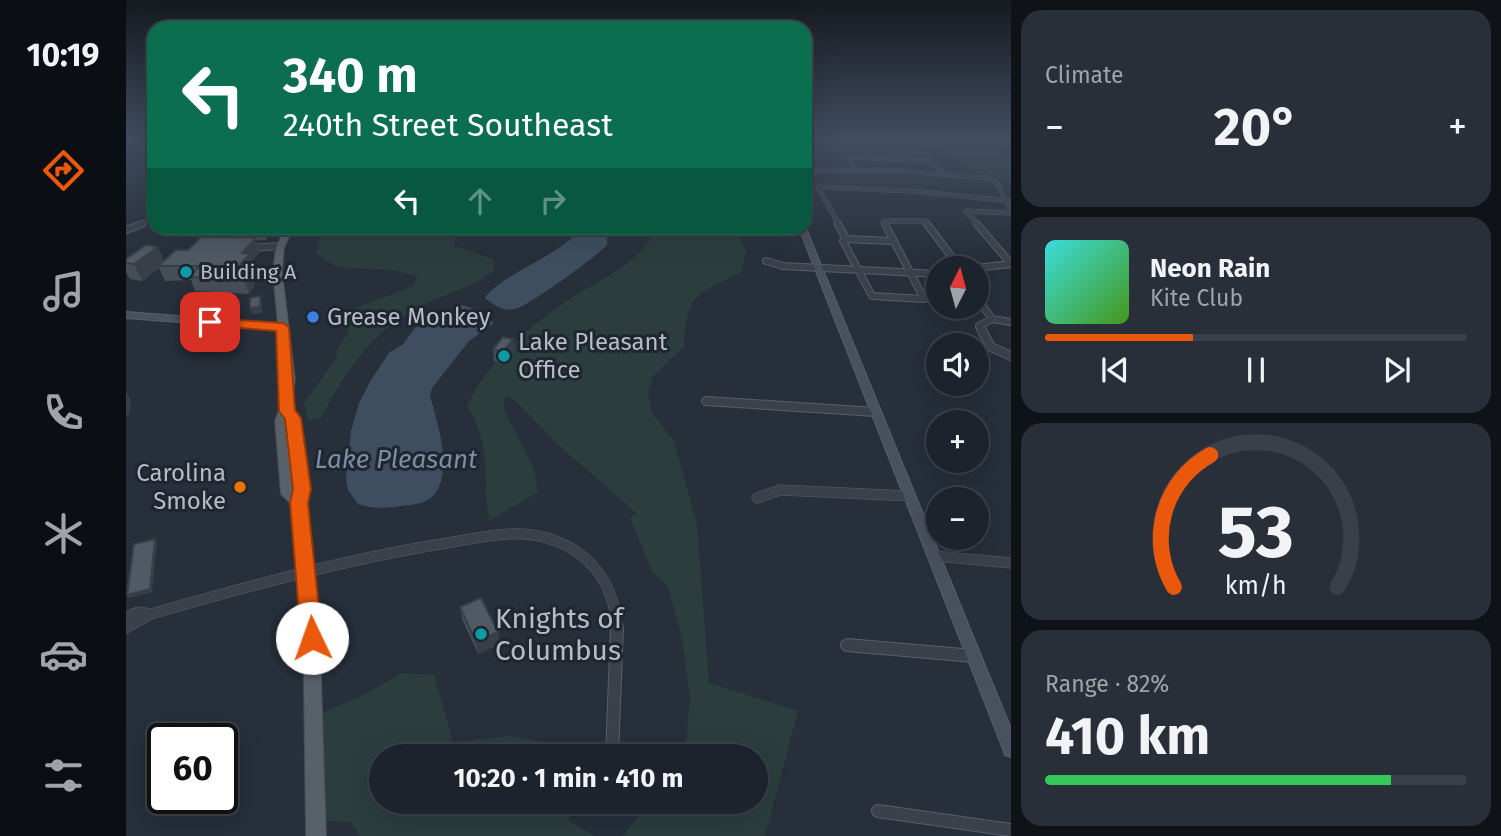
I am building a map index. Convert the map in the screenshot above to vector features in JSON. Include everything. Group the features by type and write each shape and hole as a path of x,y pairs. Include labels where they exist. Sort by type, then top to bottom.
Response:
{"main road":[{"path":"286,235 276,261 283,327 287,411 293,418 302,489 299,503 306,570 316,755 316,836"}],"street":[{"path":"986,179 997,183 1011,212 966,211 1011,264"},
{"path":"846,239 818,187 911,191 1008,201"},
{"path":"846,239 843,241 872,296 924,299 891,241 884,221 925,221 951,256"},
{"path":"126,230 147,222"},
{"path":"806,235 1011,749"},
{"path":"846,239 891,241"},
{"path":"243,247 280,246"},
{"path":"766,261 783,266 926,274"},
{"path":"989,267 1011,264"},
{"path":"126,315 283,327"},
{"path":"989,315 992,319"},
{"path":"1011,322 992,319 979,326 991,346 1011,356"},
{"path":"706,401 876,412"},
{"path":"757,498 780,490 910,496"},
{"path":"126,628 151,614 354,558 494,534 530,534 572,548 600,572 615,603 618,629 613,744"},
{"path":"934,556 1011,563"},
{"path":"126,617 138,612 151,614"},
{"path":"847,645 974,656"},
{"path":"878,811 1011,830"}],"shaded area":[{"path":"992,179 1011,179 1011,184"},
{"path":"321,235 458,235 453,245 495,260 494,271 486,277 425,304 391,325 352,367 321,418 308,420 304,403 337,357 337,350 348,332 348,311 413,286 417,276 392,270 336,267 316,253"},
{"path":"653,235 738,235 746,251 742,272 696,298 688,316 684,347 653,376 648,392 652,413 674,441 697,524 709,683 798,711 765,836 622,836 639,814 768,814 768,744 686,744 690,696 682,639 668,587 652,571 630,518 636,513 554,441 514,399 506,396 503,408 534,469 538,492 489,521 483,448 475,420 467,406 475,390 507,349 520,337 562,304 628,263"},
{"path":"402,673 434,675 453,742 510,736 556,744 369,744 369,814 569,814 569,821 595,836 361,836 350,822 317,820 314,716 362,696"}],"water":[{"path":"607,235 607,245 561,281 522,306 511,310 503,309 485,298 505,280 551,253 573,236"},
{"name":"Lake Pleasant","path":"462,305 480,311 494,323 469,341 432,388 430,396 440,433 443,462 439,487 432,497 418,504 379,508 358,504 348,490 346,479 351,431 359,403 371,380 389,353 403,344 415,328"}],"building":[{"path":"201,237 256,238 242,253 250,254 236,269 250,270 244,279 189,277 200,266 158,266 176,250 188,250"},
{"path":"146,245 158,247 134,264 126,263 126,259"},
{"path":"260,296 260,307 250,308 250,298"},
{"path":"503,337 513,339 503,352 493,349"},
{"path":"155,539 150,589 127,595 134,544"},
{"path":"481,598 498,632 476,642 460,607"}],"place":[{"name":"Building A","path":"186,272"},
{"name":"Grease Monkey","path":"313,317"},
{"name":"Lake Pleasant Office","path":"504,356"},
{"name":"Carolina Smoke","path":"240,487"},
{"name":"Knights of Columbus","path":"481,634"}],"route":[{"path":"210,322 283,327 287,411 293,418 302,489 299,503 312,638"}]}
